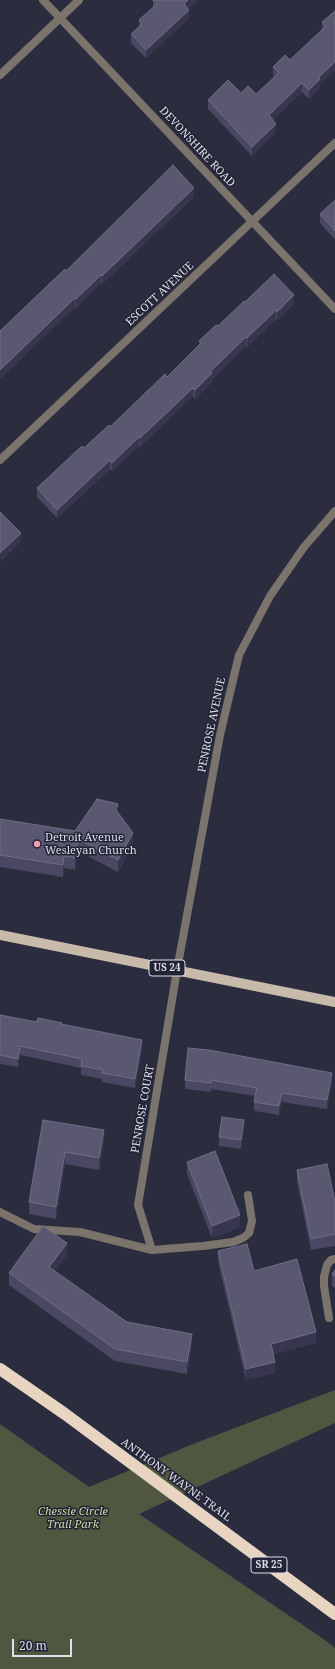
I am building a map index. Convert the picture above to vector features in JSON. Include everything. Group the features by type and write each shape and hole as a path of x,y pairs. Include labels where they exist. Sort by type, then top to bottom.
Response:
{"highway":[{"name":"ANTHONY WAYNE TRAIL","path":"0,1369 65,1414 335,1614"}],"main road":[{"name":"US 24","path":"0,935 335,1002"}],"street":[{"name":"DEVONSHIRE ROAD","path":"43,0 335,309"},
{"path":"0,75 79,0"},
{"name":"ESCOTT AVENUE","path":"0,460 335,143"},
{"name":"PENROSE AVENUE","path":"177,970 220,735 238,655 270,596 304,547 335,511"},
{"name":"PENROSE COURT","path":"152,1250 138,1205 177,970"},
{"path":"0,1212 34,1229 80,1232 152,1250 218,1245 243,1238 249,1233 252,1220 248,1195"},
{"path":"329,1318 324,1276 327,1265 331,1260 335,1259"}],"green space":[{"name":"Chessie Circle Trail Park","path":"335,1390 335,1423 139,1514 325,1640 335,1648 335,1669 0,1669 0,1424 89,1487 198,1442"}],"building":[{"path":"153,0 188,0 184,4 189,10 146,50 131,34 142,24 139,20 157,4"},
{"path":"335,11 335,62 318,78 320,79 309,90 302,83 269,115 276,124 252,147 208,100 228,80 241,93 248,86 256,94 279,73 273,67 285,55 290,60 326,26 322,22"},
{"path":"173,165 194,188 102,276 101,275 76,299 75,298 0,370 0,331 65,269 66,271"},
{"path":"335,200 335,231 320,214"},
{"path":"274,274 294,295 277,312 276,310 247,338 246,337 210,372 212,373 195,390 193,388 112,463 110,460 57,510 37,488 82,446 84,448 109,425 110,427 165,374 167,377 201,343 199,341 216,325 218,326 244,301 245,302"},
{"path":"0,512 21,533 0,553"},
{"name":"Detroit Avenue Wesleyan Church","path":"97,799 118,804 116,810 133,833 118,860 78,839 75,858 64,856 63,865 0,855 0,819 75,831"},
{"path":"0,1015 37,1022 38,1018 142,1040 135,1079 102,1073 103,1070 81,1066 82,1059 20,1046 18,1059 0,1055"},
{"path":"188,1048 209,1050 332,1073 327,1100 282,1093 279,1106 254,1102 257,1088 211,1080 211,1083 185,1080"},
{"path":"222,1117 244,1120 241,1140 219,1137"},
{"path":"43,1120 104,1130 99,1158 65,1152 56,1207 29,1202"},
{"path":"215,1151 240,1215 212,1226 187,1162"},
{"path":"327,1164 335,1202 335,1234 311,1239 297,1170"},
{"path":"43,1226 67,1243 49,1267 127,1322 192,1334 187,1362 115,1349 9,1273"},
{"path":"247,1244 254,1271 297,1259 316,1332 271,1344 275,1362 246,1369 218,1251"}],"place":[{"name":"Detroit Avenue Wesleyan Church","path":"37,844"}]}
